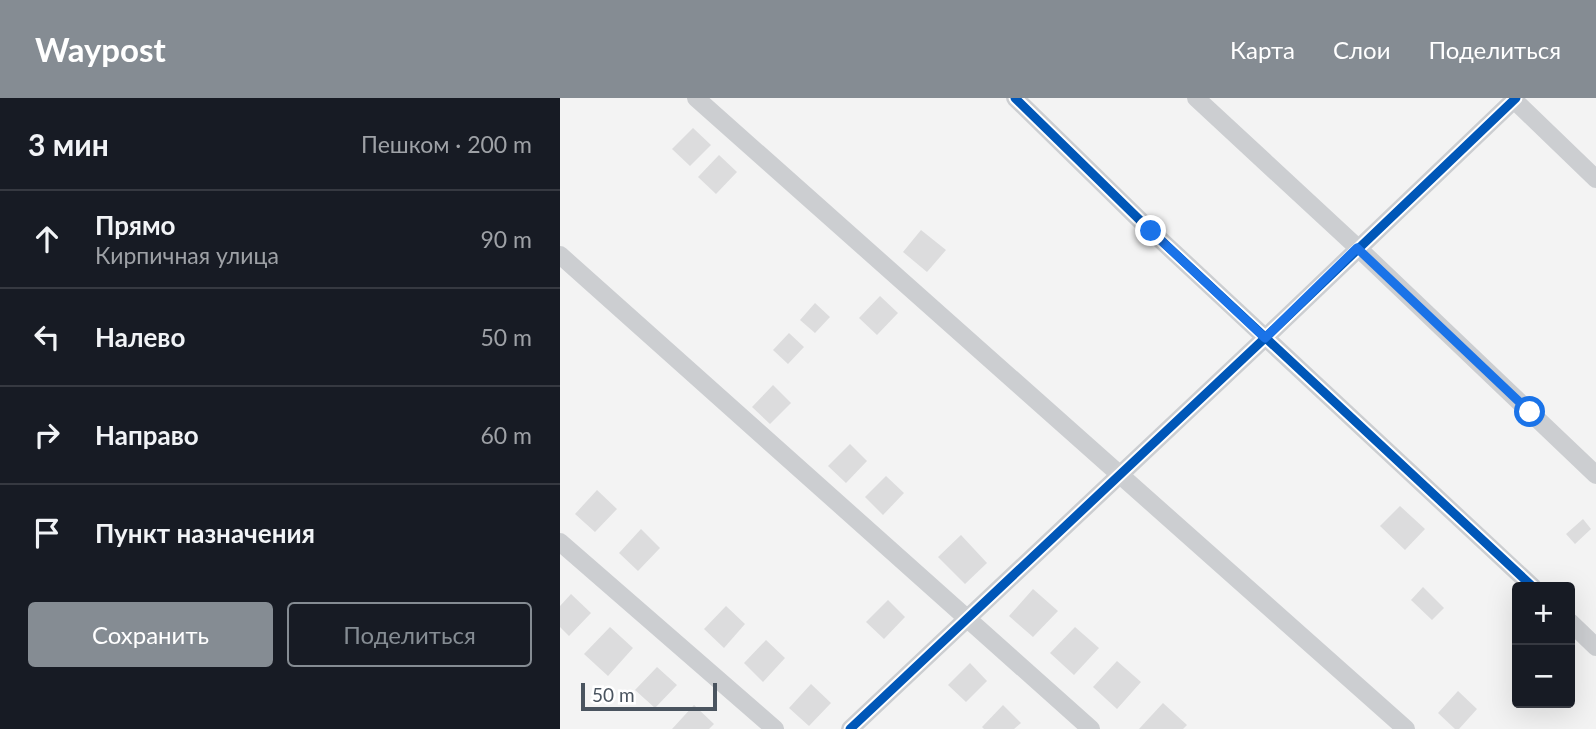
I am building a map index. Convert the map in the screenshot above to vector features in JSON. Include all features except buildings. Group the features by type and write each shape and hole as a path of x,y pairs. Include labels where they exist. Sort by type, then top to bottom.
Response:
{"street":[{"path":"696,98 1406,729"},
{"path":"1015,98 1151,231 1528,582"},
{"path":"1196,98 1596,475"},
{"path":"850,729 1514,99 1596,179"},
{"path":"560,255 1091,729"},
{"path":"560,542 775,729"},
{"path":"1575,627 1596,647"}],"cycle path":[{"path":"1015,98 1151,231 1528,582"},
{"path":"850,729 1516,98"}],"route":[{"path":"1151,231 1265,338 1357,248 1530,412"}]}
